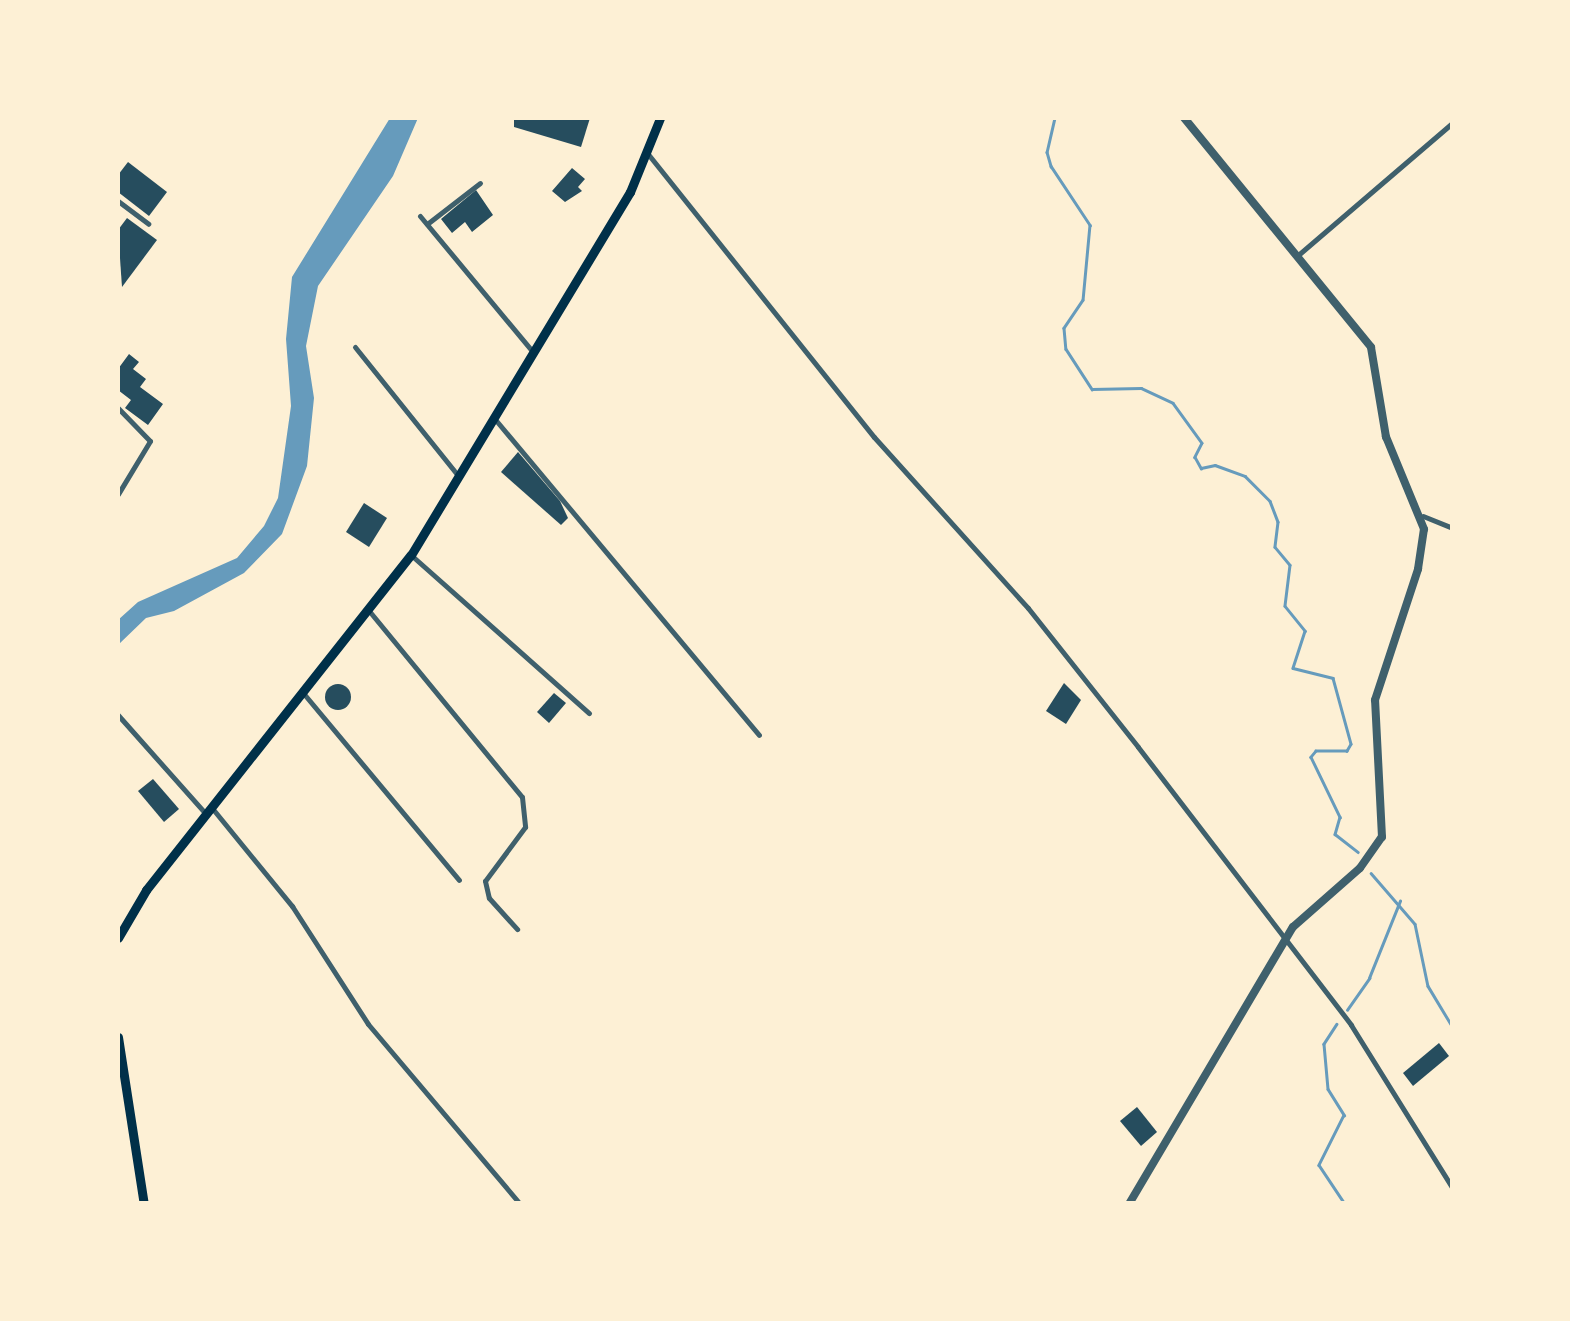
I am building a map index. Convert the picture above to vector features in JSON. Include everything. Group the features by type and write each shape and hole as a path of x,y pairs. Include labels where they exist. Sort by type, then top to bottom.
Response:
{"main road":[{"path":"118,938 146,890 412,555 648,154 660,118"},
{"path":"118,1037 144,1204"}],"street":[{"path":"1130,1204 1286,938 1360,868 1382,837 1374,700 1418,570 1424,516 1386,436 1375,354 1184,118"},
{"path":"1297,256 1452,123"},
{"path":"648,154 874,437 1028,608 1286,938 1372,1056 1452,1188"},
{"path":"427,224 480,183"},
{"path":"118,201 148,224"},
{"path":"420,216 533,352"},
{"path":"354,347 459,476"},
{"path":"118,408 150,440 118,494"},
{"path":"494,418 759,735"},
{"path":"1424,516 1452,528"},
{"path":"412,555 588,713"},
{"path":"370,612 522,797 526,827 485,881 489,898 516,929"},
{"path":"304,694 458,880"},
{"path":"118,714 292,906 368,1024 520,1204"}],"water":[{"path":"390,118 418,118 393,176 318,286 306,346 314,398 307,466 282,534 244,573 174,611 146,618 118,645 118,620 138,602 237,558 264,526 278,498 291,406 286,339 292,277"}],"building":[{"path":"514,118 590,118 581,147 514,127"},
{"path":"128,162 167,192 149,216 118,192 118,175"},
{"path":"572,168 585,179 578,187 582,191 565,202 552,191"},
{"path":"476,190 493,215 472,232 465,222 452,233 441,219"},
{"path":"127,218 157,240 122,287 118,230"},
{"path":"129,354 139,362 133,369 146,379 140,387 163,404 148,425 125,408 131,400 118,390 118,369"},
{"path":"518,452 560,501 568,518 561,525 501,472"},
{"path":"364,503 387,518 369,547 346,532"},
{"path":"1064,683 1081,700 1066,724 1046,711"},
{"path":"338,684 347,688 351,697 347,706 338,710 329,706 325,697 329,688"},
{"path":"554,693 566,703 549,723 537,712"},
{"path":"153,779 179,809 164,822 138,791"},
{"path":"1439,1043 1449,1056 1413,1086 1403,1073"},
{"path":"1137,1107 1157,1132 1141,1146 1120,1121"}],"waterway":[{"path":"1055,118 1047,152 1051,166 1090,225 1083,300 1064,328 1066,349 1092,389 1141,388 1173,403 1202,443 1195,457 1201,468 1215,465 1245,476 1270,501 1278,522 1275,547 1290,565 1285,606 1305,631 1293,668 1333,678 1351,744 1347,751 1316,751 1311,757 1340,817 1335,834 1358,852"},
{"path":"1371,873 1415,924 1428,986 1452,1026"},
{"path":"1347,1010 1369,978 1400,901"},
{"path":"1337,1024 1324,1044 1328,1089 1344,1115 1319,1165 1345,1204"}]}
